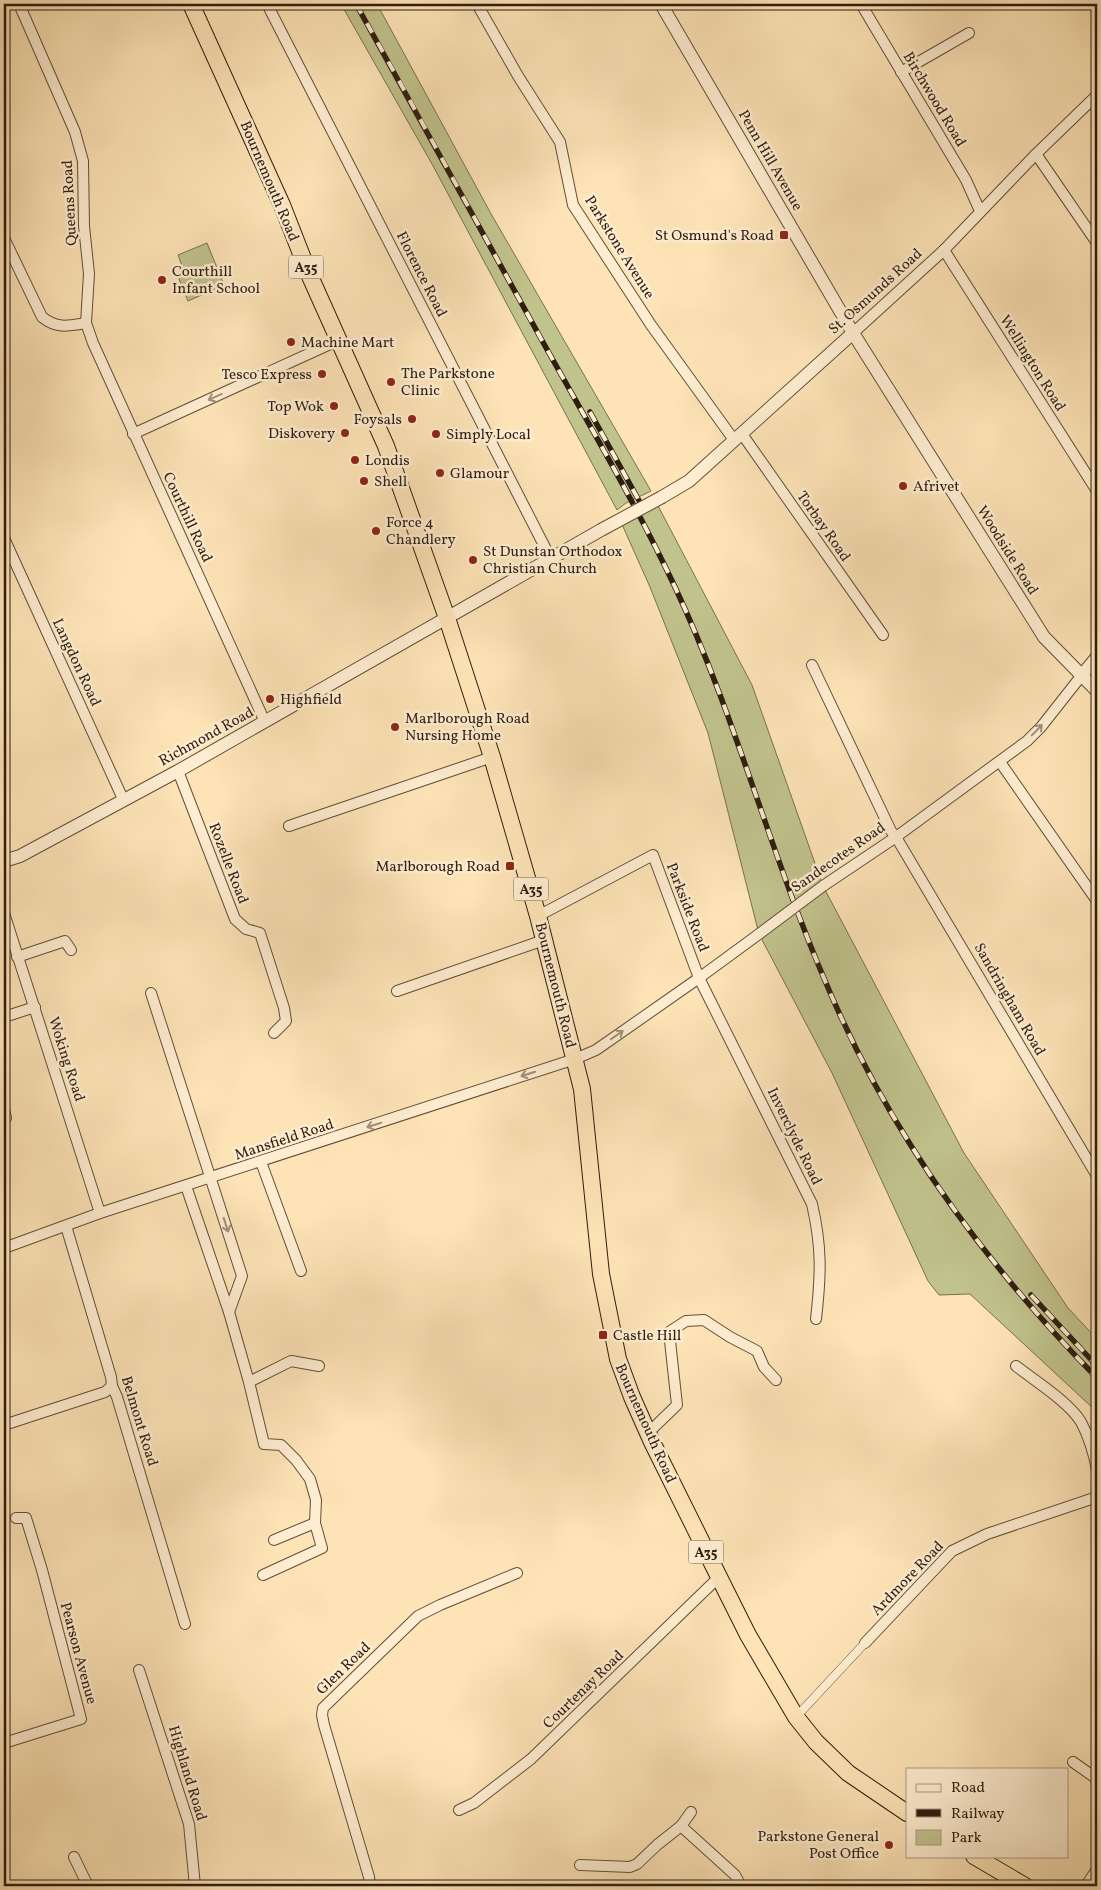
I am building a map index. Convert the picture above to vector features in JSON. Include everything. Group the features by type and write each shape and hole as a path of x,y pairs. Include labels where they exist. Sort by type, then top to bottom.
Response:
{"highway":[{"name":"Bournemouth Road","path":"191,4 282,205 309,274 386,446 492,757 538,916 582,1090 596,1237 608,1316 618,1359 648,1433 719,1577 748,1635 796,1717 816,1742 848,1773 906,1812"},
{"path":"977,1858 1025,1886"}],"street":[{"name":"Queens Road","path":"19,4 80,147 84,226 89,274 86,324"},
{"name":"Florence Road","path":"267,4 551,558"},
{"name":"Parkstone Avenue","path":"476,4 518,76 560,142 573,205 651,325 738,437"},
{"name":"Penn Hill Avenue","path":"661,4 853,333"},
{"name":"Birchwood Road","path":"861,4 966,180 980,211"},
{"path":"902,72 970,32"},
{"name":"St. Osmunds Road","path":"551,558 689,481 944,250 980,211 1097,94"},
{"path":"1036,154 1097,242"},
{"path":"4,238 42,317 57,326 67,327 86,324"},
{"name":"Wellington Road","path":"944,250 1097,491"},
{"name":"Courthill Road","path":"86,324 92,344 265,722"},
{"name":"Woodside Road","path":"853,333 1044,637 1097,691"},
{"path":"133,434 339,340"},
{"name":"Torbay Road","path":"738,437 883,635"},
{"name":"Langdon Road","path":"4,538 123,799"},
{"name":"Richmond Road","path":"4,861 20,856 178,771 551,558"},
{"name":"Sandecotes Road","path":"575,1059 596,1050 699,978 822,886 896,837 1000,762 1027,741 1041,727 1097,657"},
{"name":"Sandringham Road","path":"812,665 890,831 896,837 1097,1176"},
{"path":"289,826 492,757"},
{"path":"1000,762 1097,900"},
{"name":"Rozelle Road","path":"178,771 235,919 246,929 260,933 284,1008 286,1021 274,1033"},
{"name":"Parkside Road","path":"538,916 652,855 699,978"},
{"name":"Woking Road","path":"4,913 100,1213"},
{"path":"397,991 544,940"},
{"path":"17,958 65,941 71,950"},
{"name":"Inverclyde Road","path":"699,978 812,1204 819,1233 821,1265 816,1319"},
{"path":"151,993 242,1276 229,1312"},
{"path":"4,1017 34,1007"},
{"name":"Mansfield Road","path":"4,1248 100,1213 575,1059"},
{"path":"261,1162 301,1271"},
{"path":"186,1186 229,1312 264,1444 281,1445 296,1460 310,1479 316,1500 315,1523 322,1548 263,1574"},
{"name":"Belmont Road","path":"66,1226 111,1377 112,1386 117,1397 185,1624"},
{"path":"648,1433 677,1405 669,1332 686,1321 704,1320 730,1337 757,1351 764,1367 776,1380"},
{"path":"249,1382 291,1361 319,1366"},
{"path":"1016,1366 1070,1409 1080,1421 1089,1439 1097,1470"},
{"path":"4,1425 106,1392 112,1386"},
{"name":"Ardmore Road","path":"796,1717 952,1551 987,1534 1097,1497"},
{"name":"Pearson Avenue","path":"4,1743 85,1719 26,1516"},
{"path":"274,1540 315,1523"},
{"name":"Glen Road","path":"370,1886 369,1877 324,1725 323,1708 418,1616 518,1573"},
{"name":"Courtenay Road","path":"459,1810 474,1803 531,1759 719,1577"},
{"name":"Highland Road","path":"139,1670 189,1824 195,1886"},
{"path":"1073,1762 1097,1779"},
{"path":"580,1865 630,1867 637,1864 681,1826 691,1812"},
{"path":"681,1826 735,1875 741,1886"},
{"path":"74,1857 88,1886"},
{"path":"1086,1886 1097,1869"}],"green space":[{"path":"341,4 377,4 490,212 651,491 626,503 617,510 432,164"},
{"path":"207,243 224,285 188,301 177,274 184,271 178,255"},
{"path":"655,500 752,685 823,886 964,1153 1068,1308 1097,1339 1097,1412 970,1294 939,1295 928,1281 832,1073 759,934 708,733 650,587 620,520"}],"railway":[{"path":"356,4 626,490 659,553 716,683 787,884 826,983 851,1038 879,1091 909,1143 978,1242 1016,1289 1097,1378"},
{"path":"590,412 642,506"},
{"path":"1031,1295 1097,1366"}],"place":[{"name":"St Osmund's Road","path":"784,235"},
{"name":"Courthill Infant School","path":"162,280"},
{"name":"Machine Mart","path":"291,342"},
{"name":"Tesco Express","path":"322,374"},
{"name":"The Parkstone Clinic","path":"391,382"},
{"name":"Top Wok","path":"334,406"},
{"name":"Foysals","path":"412,419"},
{"name":"Diskovery","path":"345,433"},
{"name":"Simply Local","path":"436,434"},
{"name":"Londis","path":"355,460"},
{"name":"Glamour","path":"440,473"},
{"name":"Shell","path":"364,481"},
{"name":"Afrivet","path":"903,486"},
{"name":"Force 4 Chandlery","path":"376,531"},
{"name":"St Dunstan Orthodox Christian Church","path":"473,560"},
{"name":"Highfield","path":"270,699"},
{"name":"Marlborough Road Nursing Home","path":"395,727"},
{"name":"Marlborough Road","path":"510,866"},
{"name":"Castle Hill","path":"603,1335"},
{"name":"Parkstone General Post Office","path":"889,1845"}]}
